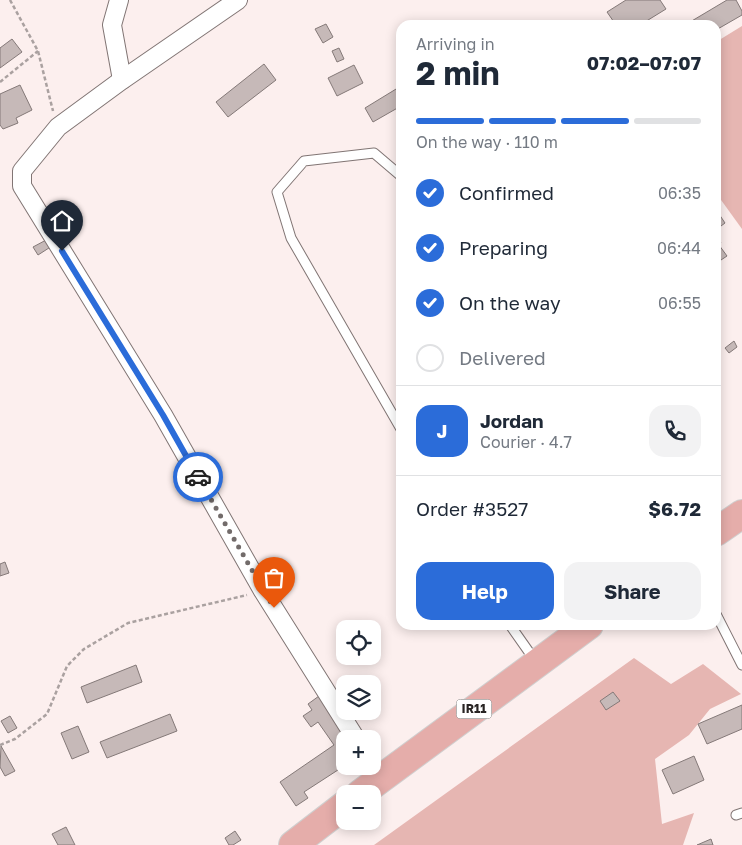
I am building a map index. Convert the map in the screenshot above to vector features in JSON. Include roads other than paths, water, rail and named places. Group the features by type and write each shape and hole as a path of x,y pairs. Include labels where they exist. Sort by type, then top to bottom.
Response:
{"main road":[{"path":"721,529 742,514"},
{"name":"IR11","path":"371,779 537,664 582,630"},
{"path":"293,845 336,812"}],"street":[{"path":"119,0 112,26 122,80"},
{"path":"238,0 122,80 58,127 22,171 22,186 163,415 263,591 350,730"}],"lane":[{"path":"396,172 374,154 304,161 277,192 292,238 396,420"},
{"path":"721,624 742,665"},
{"path":"513,630 537,664"}]}
